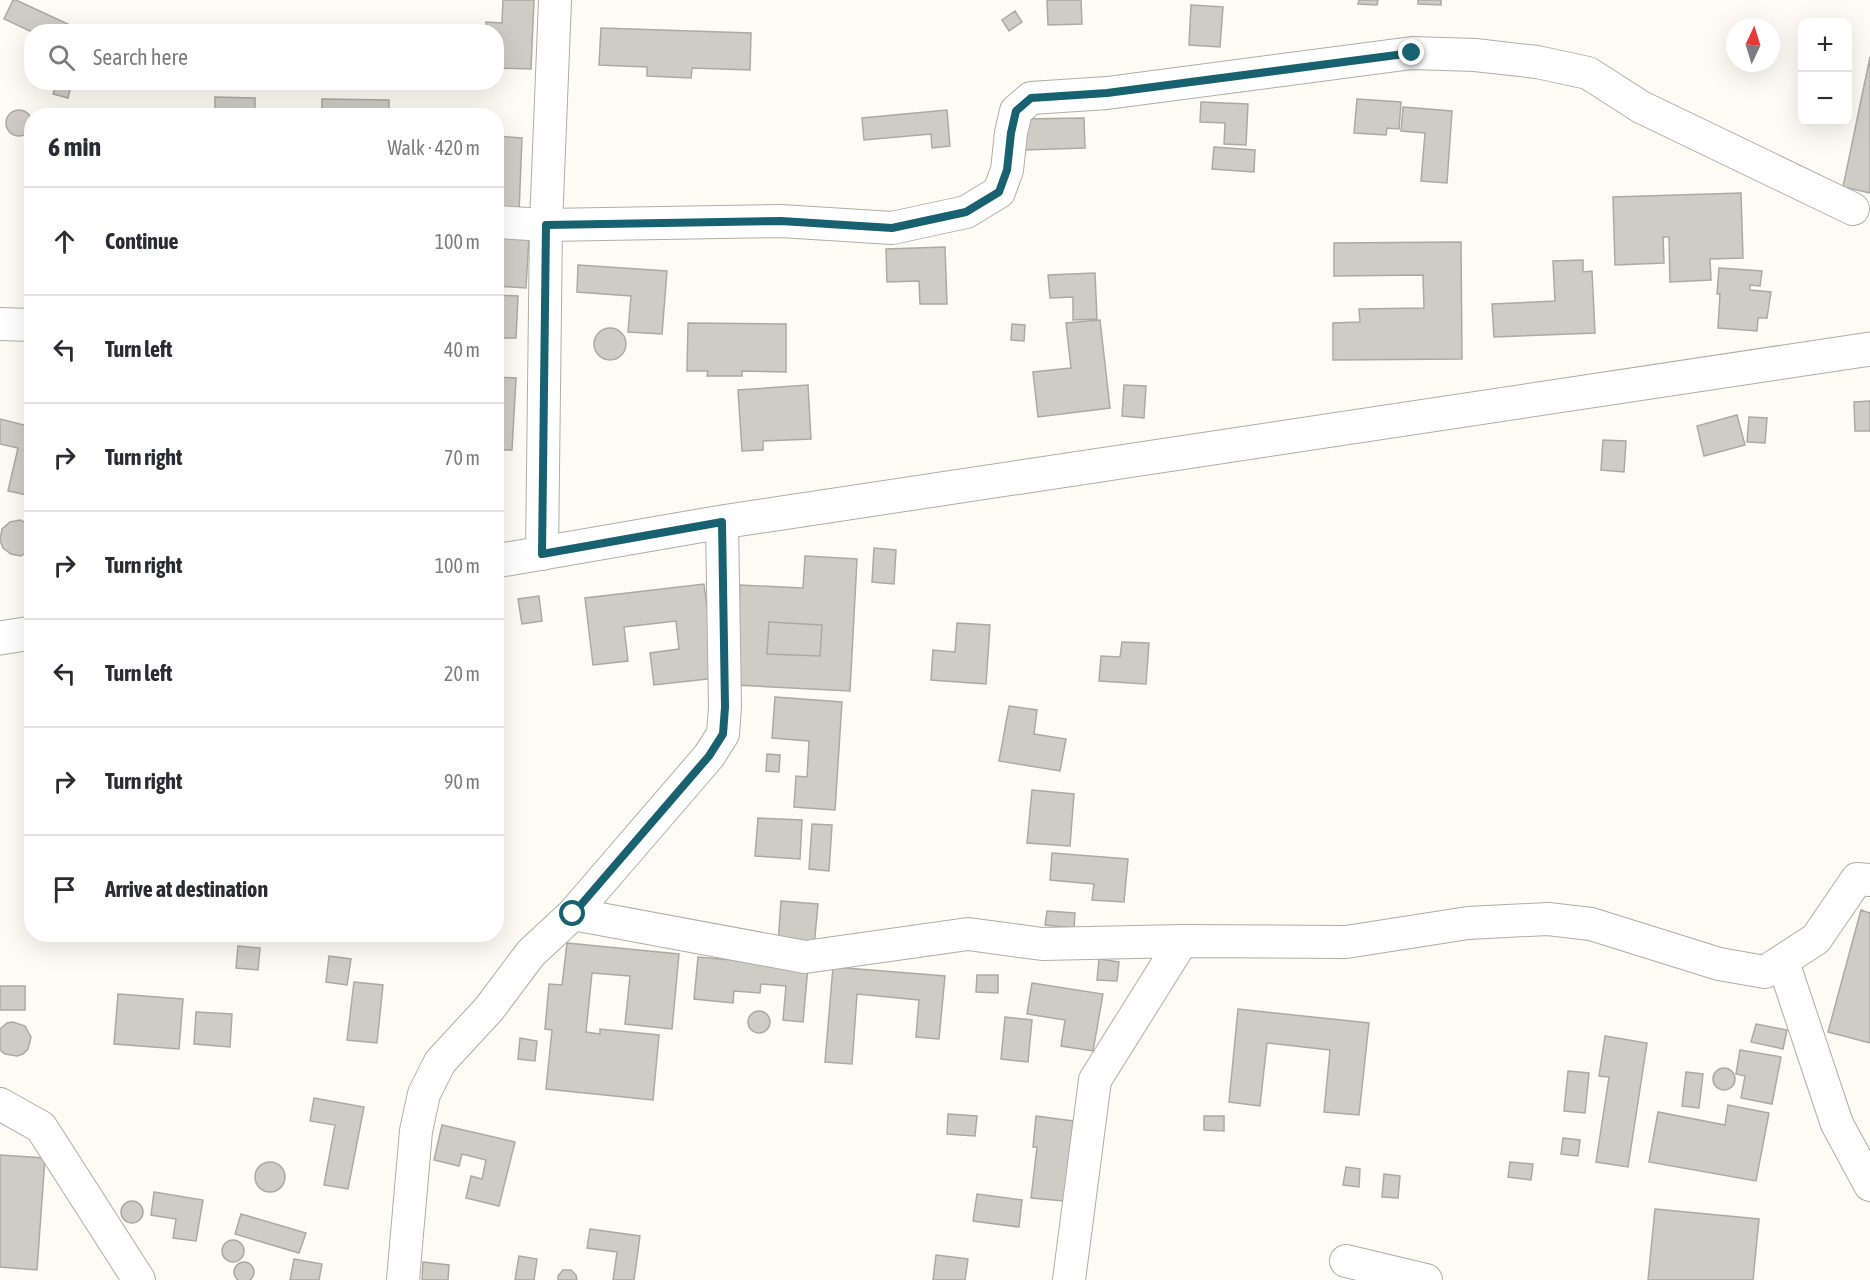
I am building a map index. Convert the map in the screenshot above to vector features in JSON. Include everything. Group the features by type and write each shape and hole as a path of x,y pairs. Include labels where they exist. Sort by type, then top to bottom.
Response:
{"main road":[{"path":"504,560 722,522 1870,349"},
{"path":"0,638 24,634"}],"street":[{"path":"542,554 546,225 555,0"},
{"path":"504,222 546,225 781,221 892,228 966,212 999,192 1007,170 1016,111 1031,98 1107,93 1412,53 1474,55 1537,62 1588,73 1641,108 1853,209"},
{"path":"0,324 24,325"},
{"path":"403,1280 416,1131 424,1094 440,1062 489,1009 531,952 573,914 709,756 723,734 725,707 722,522"},
{"path":"573,914 805,957 968,934 1042,944 1182,941 1346,942 1468,923 1548,919 1591,924 1719,964 1765,972 1816,939 1857,879 1870,880"},
{"path":"1069,1280 1095,1080 1182,941"},
{"path":"1783,962 1836,1124 1870,1185"},
{"path":"0,1104 41,1127 138,1280"},
{"path":"1346,1261 1426,1280"}],"building":[{"path":"13,0 16,0 68,24 24,24 24,28 4,19"},
{"path":"503,0 534,0 531,69 504,68 504,24 486,24 486,22 502,23"},
{"path":"1047,0 1081,0 1082,24 1048,25"},
{"path":"1359,0 1378,0 1377,5 1358,4"},
{"path":"1418,0 1441,0 1441,5 1418,4"},
{"path":"1191,5 1223,7 1220,47 1189,45"},
{"path":"1015,11 1022,22 1009,31 1002,20"},
{"path":"601,28 751,33 750,70 692,68 691,78 647,76 647,67 599,65"},
{"path":"1870,57 1870,193 1843,187"},
{"path":"54,90 70,90 68,98 53,94"},
{"path":"215,97 255,98 255,108 215,108"},
{"path":"322,99 389,100 389,108 322,108"},
{"path":"1357,99 1401,102 1399,129 1387,128 1386,135 1354,133"},
{"path":"1201,102 1248,104 1246,145 1224,144 1225,123 1200,122"},
{"path":"1403,107 1452,111 1447,183 1421,181 1425,133 1401,131"},
{"path":"19,110 24,111 24,135 19,136 10,132 6,123 10,114"},
{"path":"947,110 950,146 932,148 931,134 864,140 862,118"},
{"path":"1084,118 1085,148 1024,150 1023,119"},
{"path":"504,137 522,138 519,212 504,211"},
{"path":"1214,147 1255,150 1254,172 1212,169"},
{"path":"1741,193 1743,258 1710,259 1711,280 1670,282 1669,237 1663,237 1664,263 1615,265 1613,197"},
{"path":"504,234 529,236 526,288 504,287"},
{"path":"1461,242 1462,359 1333,360 1333,323 1360,322 1359,309 1424,308 1423,275 1334,276 1334,243"},
{"path":"945,247 947,304 920,304 919,281 887,282 886,249"},
{"path":"1583,260 1583,272 1592,271 1595,333 1494,337 1492,304 1555,301 1553,261"},
{"path":"578,265 667,271 662,334 628,332 631,296 577,292"},
{"path":"1719,268 1762,271 1760,286 1750,285 1750,290 1771,292 1767,318 1758,318 1757,331 1718,328"},
{"path":"1095,273 1097,319 1073,320 1073,297 1050,298 1048,275"},
{"path":"504,295 518,296 516,338 504,338"},
{"path":"1100,320 1110,408 1038,417 1033,372 1071,368 1066,323"},
{"path":"688,323 786,324 786,372 742,371 742,376 707,376 708,371 687,371"},
{"path":"1012,324 1025,325 1024,341 1011,340"},
{"path":"610,328 621,333 626,344 621,355 610,360 599,355 594,344 599,333"},
{"path":"504,377 516,378 512,450 504,450"},
{"path":"808,385 811,439 763,441 763,450 742,451 738,390"},
{"path":"1124,385 1146,386 1144,418 1122,416"},
{"path":"1870,401 1870,431 1855,431 1854,402"},
{"path":"1737,415 1745,445 1704,456 1697,426"},
{"path":"1749,417 1767,418 1765,443 1747,442"},
{"path":"0,419 24,425 24,494 8,491 18,448 0,444"},
{"path":"1603,440 1626,441 1624,472 1601,470"},
{"path":"20,520 24,522 24,554 21,556 11,554 3,548 0,540 2,529 10,522"},
{"path":"874,548 896,550 894,584 872,582"},
{"path":"805,556 857,559 850,691 735,685 740,585 803,588","holes":["769,622 822,625 820,656 767,654"]},
{"path":"704,584 716,678 654,685 650,653 679,649 676,621 624,627 628,661 593,665 585,598"},
{"path":"539,596 542,621 522,624 518,599"},
{"path":"769,622 822,625 820,656 767,654"},
{"path":"957,623 990,625 986,684 931,680 933,650 955,652"},
{"path":"1122,642 1149,643 1146,684 1099,681 1101,656 1120,657"},
{"path":"775,697 842,702 835,810 794,807 796,776 807,777 809,741 772,738"},
{"path":"1009,706 1037,710 1034,734 1066,739 1060,771 999,761"},
{"path":"767,754 780,755 779,772 766,771"},
{"path":"1032,790 1074,794 1070,846 1027,843"},
{"path":"758,818 802,820 800,859 755,856"},
{"path":"812,824 832,825 829,871 809,869"},
{"path":"1052,853 1128,859 1124,902 1092,900 1094,884 1050,880"},
{"path":"781,901 818,904 814,947 778,944"},
{"path":"1861,910 1870,913 1870,1043 1828,1032"},
{"path":"1047,911 1075,913 1074,928 1045,925"},
{"path":"567,943 679,954 672,1029 625,1024 630,976 592,973 586,1032 600,1034 600,1029 659,1035 653,1100 546,1089 552,1030 545,1029 549,984 562,985"},
{"path":"238,946 260,948 258,970 236,968"},
{"path":"329,956 351,959 347,985 326,982"},
{"path":"698,957 808,967 803,1022 783,1020 786,986 761,984 760,993 734,991 733,1003 694,999"},
{"path":"1099,959 1119,962 1117,981 1097,980"},
{"path":"833,967 945,976 939,1039 916,1037 919,1000 857,994 852,1064 825,1062"},
{"path":"977,975 998,975 998,993 976,992"},
{"path":"354,982 383,985 377,1043 347,1040"},
{"path":"1032,983 1103,994 1093,1051 1061,1046 1065,1020 1027,1014"},
{"path":"0,986 25,986 25,1010 0,1010"},
{"path":"118,994 183,999 179,1049 114,1044"},
{"path":"1238,1009 1369,1023 1359,1115 1324,1112 1330,1050 1267,1043 1260,1106 1229,1102"},
{"path":"759,1011 767,1014 770,1022 767,1030 759,1033 751,1030 748,1022 751,1014"},
{"path":"196,1012 232,1014 230,1047 194,1044"},
{"path":"1005,1017 1032,1020 1028,1062 1001,1059"},
{"path":"13,1022 25,1026 31,1037 28,1049 17,1056 5,1054 0,1050 0,1029 7,1023"},
{"path":"1756,1024 1787,1030 1783,1049 1751,1042"},
{"path":"1605,1036 1647,1043 1628,1167 1596,1162 1609,1077 1599,1076"},
{"path":"520,1038 537,1041 535,1061 518,1059"},
{"path":"1740,1050 1781,1057 1772,1104 1741,1098 1745,1076 1736,1074"},
{"path":"1724,1068 1734,1075 1735,1079 1728,1089 1724,1090 1714,1083 1713,1079 1720,1069"},
{"path":"1568,1071 1589,1073 1585,1113 1564,1111"},
{"path":"1686,1072 1703,1074 1699,1108 1682,1106"},
{"path":"314,1098 364,1107 348,1189 324,1185 335,1125 310,1121"},
{"path":"1728,1105 1769,1113 1756,1181 1649,1162 1658,1112 1725,1125"},
{"path":"948,1114 977,1116 975,1136 947,1134"},
{"path":"1036,1116 1073,1121 1064,1201 1031,1198 1037,1147 1033,1147"},
{"path":"1204,1116 1224,1116 1224,1131 1204,1130"},
{"path":"442,1125 515,1142 499,1206 466,1198 471,1176 482,1179 486,1160 462,1154 459,1166 434,1160"},
{"path":"1563,1138 1580,1140 1578,1156 1561,1154"},
{"path":"0,1155 45,1158 37,1270 0,1267"},
{"path":"270,1162 280,1167 285,1177 280,1187 270,1192 260,1187 255,1177 260,1167"},
{"path":"1510,1162 1533,1164 1531,1180 1508,1177"},
{"path":"1346,1167 1360,1169 1359,1187 1343,1185"},
{"path":"1384,1174 1400,1176 1398,1198 1382,1197"},
{"path":"154,1192 203,1200 196,1241 173,1238 176,1219 151,1215"},
{"path":"977,1194 1022,1200 1019,1227 973,1221"},
{"path":"132,1201 140,1204 143,1212 140,1220 132,1223 124,1220 121,1212 124,1204"},
{"path":"1655,1209 1759,1219 1753,1280 1648,1280"},
{"path":"241,1214 306,1233 299,1253 235,1234"},
{"path":"590,1229 640,1236 634,1280 613,1280 617,1252 587,1248"},
{"path":"233,1240 241,1243 244,1251 241,1259 233,1262 225,1259 222,1251 225,1243"},
{"path":"936,1255 968,1259 965,1280 933,1280"},
{"path":"519,1256 537,1259 534,1280 515,1280"},
{"path":"294,1259 322,1264 319,1280 290,1280"},
{"path":"423,1262 449,1265 448,1280 422,1280"},
{"path":"240,1263 248,1263 253,1268 253,1276 248,1281 240,1281 235,1276 235,1268"},
{"path":"563,1270 571,1270 577,1280 558,1280"}],"route":[{"path":"573,914 709,756 723,734 725,707 722,522 542,554 546,225 781,221 892,228 966,212 999,192 1007,170 1016,111 1031,98 1107,93 1412,53"}]}
